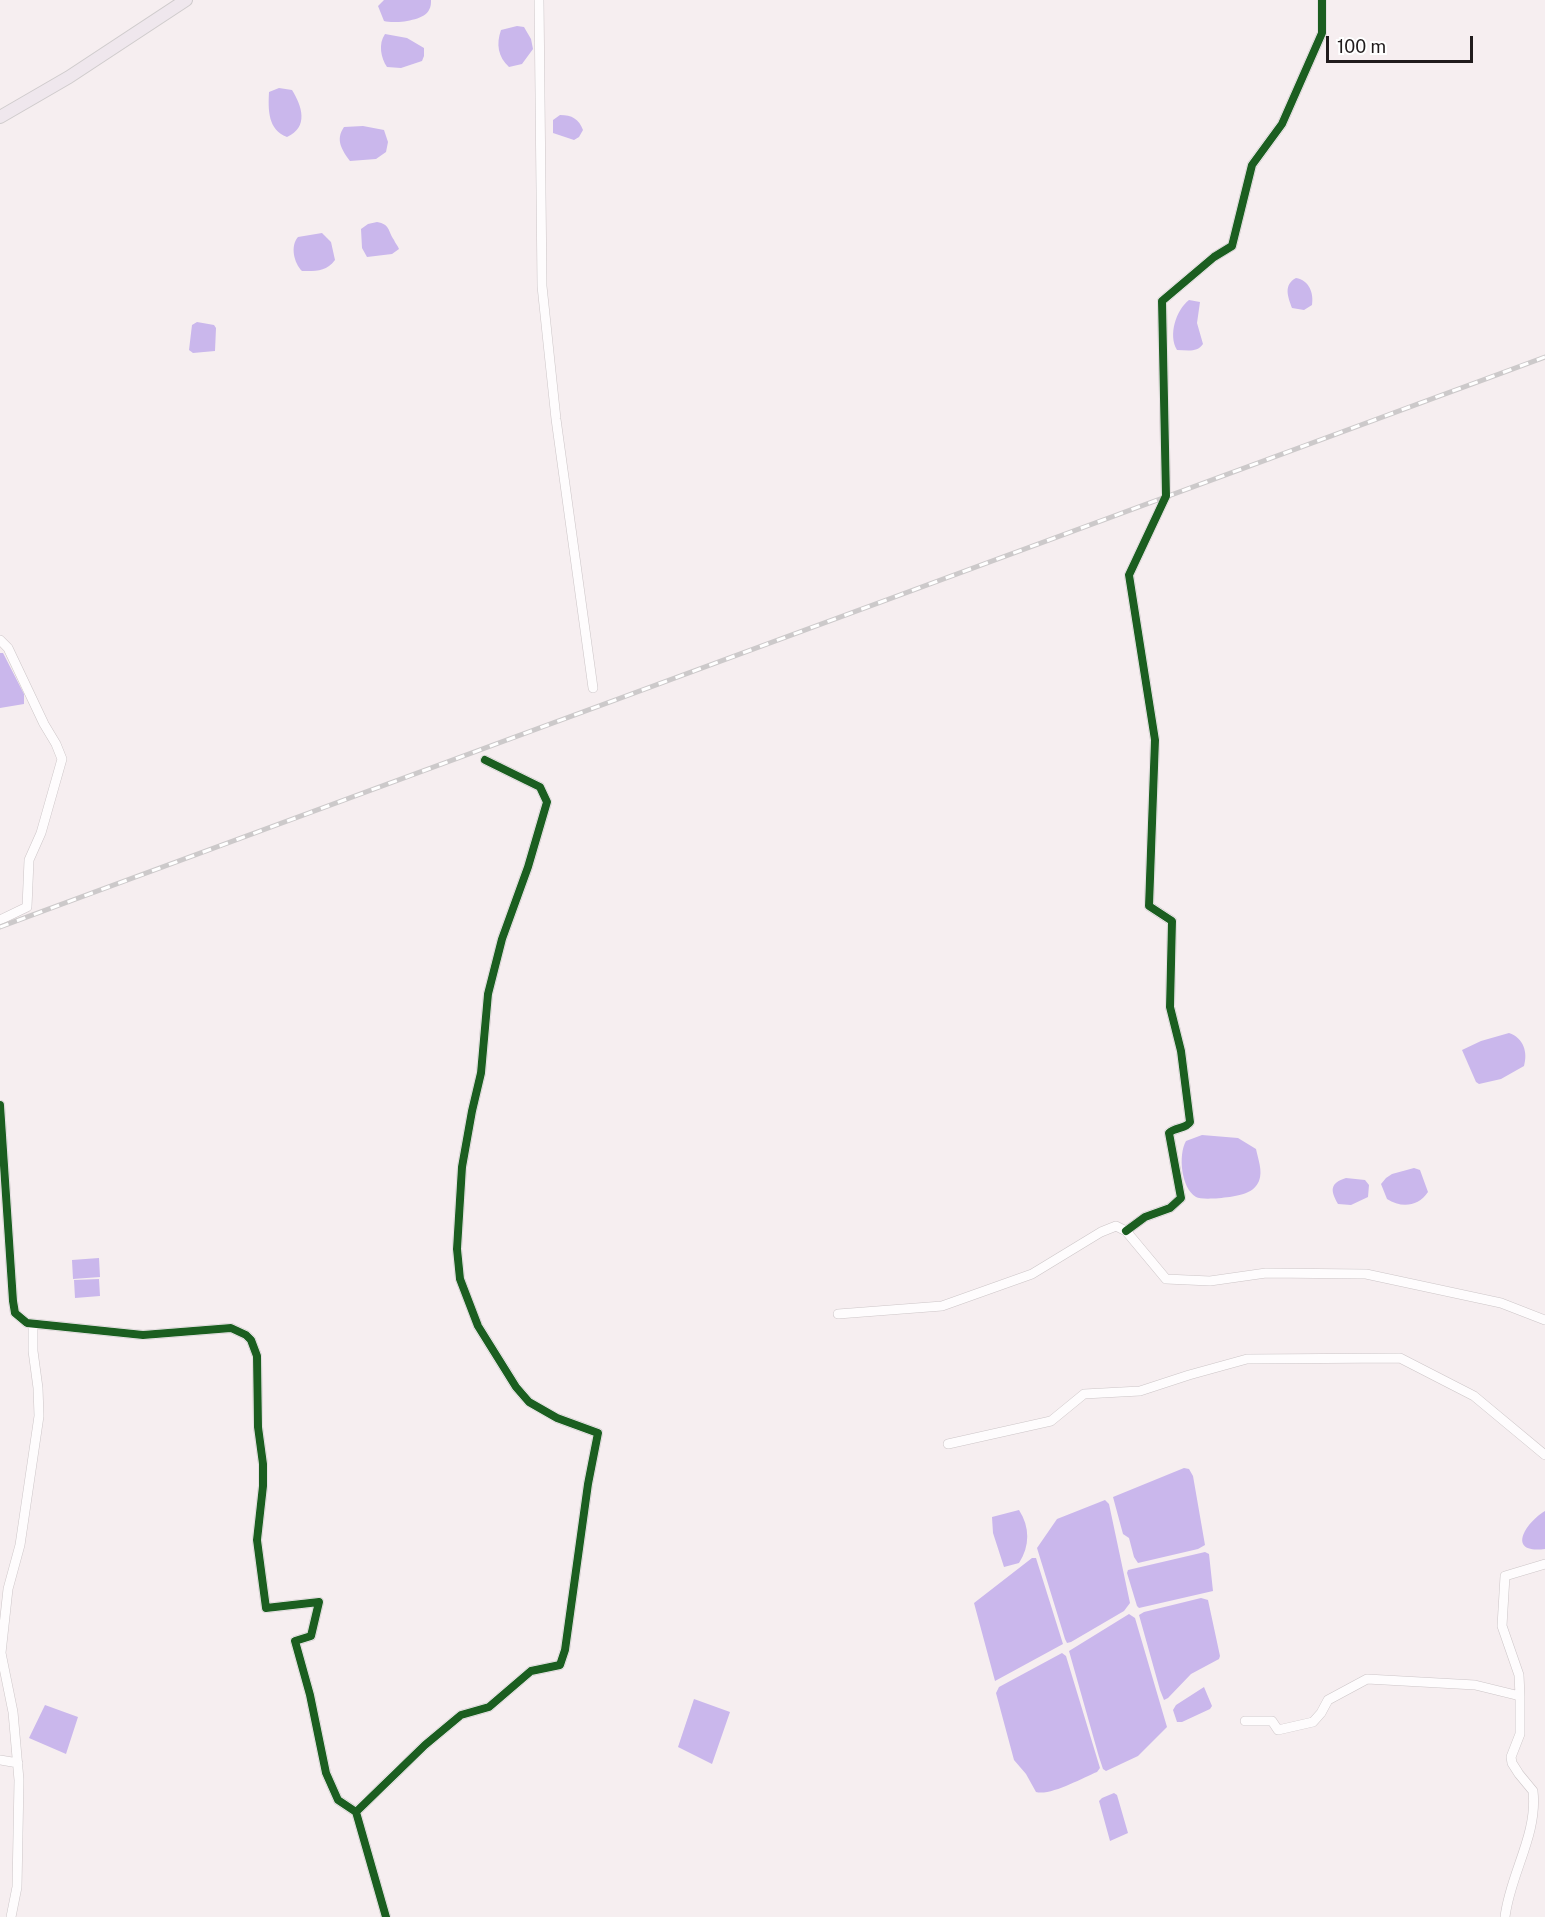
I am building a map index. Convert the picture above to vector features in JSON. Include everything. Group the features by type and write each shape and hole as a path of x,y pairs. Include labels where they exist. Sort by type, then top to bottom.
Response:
{"main road":[{"path":"0,117 69,77 186,0"}],"street":[{"path":"539,0 542,286 556,419 593,688"},
{"path":"1126,1231 1145,1217 1170,1208 1181,1198 1169,1133 1187,1126 1190,1122 1182,1051 1170,1007 1172,921 1149,906 1155,740 1129,575 1166,496 1162,301 1214,257 1232,246 1252,165 1282,124 1322,33 1322,0"},
{"path":"0,640 8,648 62,759 41,833 29,860 27,908 0,920"},
{"path":"356,1812 425,1744 461,1715 489,1707 531,1671 560,1665 565,1650 588,1484 598,1433 557,1418 529,1402 516,1387 478,1326 460,1279 457,1249 462,1167 481,1073 488,994 502,939 528,867 547,802 540,787 485,760"},
{"path":"0,1105 12,1301 18,1317 33,1324 134,1335 231,1328 251,1340 256,1356 258,1427 263,1464 257,1540 267,1608 319,1602 311,1636 294,1641 310,1695 326,1773 338,1800 356,1812 386,1917"},
{"path":"838,1314 942,1306 1032,1274 1101,1232 1116,1227 1126,1231 1166,1279 1209,1281 1266,1272 1366,1274 1501,1303 1545,1320"},
{"path":"11,1917 17,1887 18,1762 13,1712 1,1653 8,1589 20,1545 39,1416 33,1324"},
{"path":"948,1444 1052,1421 1084,1394 1090,1392 1140,1391 1247,1359 1400,1358 1474,1396 1545,1455"},
{"path":"1506,1917 1515,1875 1525,1852 1534,1796 1533,1791 1512,1763 1511,1757 1520,1734 1520,1696 1519,1675 1502,1626 1505,1576 1545,1564"},
{"path":"1245,1721 1272,1721 1278,1730 1313,1722 1322,1713 1328,1700 1366,1679 1475,1686 1520,1696"},
{"path":"0,1760 18,1762"}],"shaded area":[{"path":"384,0 431,0 431,4 426,14 421,17 408,21 389,22 384,21 378,6"},
{"path":"517,26 524,27 531,39 533,49 522,64 509,67 500,55 499,35 501,30"},
{"path":"385,34 407,38 424,48 422,61 401,68 387,67 381,51"},
{"path":"279,88 292,90 301,109 301,122 298,128 287,137 276,130 270,119 269,92"},
{"path":"560,115 577,120 583,130 579,137 574,140 553,133 553,120"},
{"path":"363,126 384,130 388,142 386,152 376,159 350,161 341,145 341,132 344,127"},
{"path":"377,222 387,226 399,249 392,254 367,257 362,248 361,229"},
{"path":"322,233 331,242 335,260 324,269 302,271 294,254 294,245 298,237"},
{"path":"1296,278 1307,284 1312,296 1312,305 1304,310 1292,308 1289,300 1289,284"},
{"path":"1189,300 1200,302 1197,323 1203,344 1195,350 1177,350 1173,330 1180,310"},
{"path":"197,322 214,325 216,328 215,351 193,353 189,350 192,325"},
{"path":"0,653 3,653 24,694 24,704 0,708"},
{"path":"1509,1033 1518,1038 1524,1046 1524,1066 1501,1079 1479,1084 1462,1050 1481,1041"},
{"path":"1202,1135 1238,1138 1256,1149 1260,1165 1257,1185 1248,1192 1221,1198 1200,1198 1191,1193 1182,1171 1182,1154 1186,1141"},
{"path":"1414,1168 1420,1170 1428,1192 1424,1197 1414,1203 1403,1205 1387,1199 1381,1184 1386,1178"},
{"path":"1346,1178 1365,1180 1369,1185 1368,1197 1351,1205 1338,1204 1333,1188 1337,1182"},
{"path":"99,1258 100,1277 73,1279 72,1260"},
{"path":"99,1279 100,1296 75,1298 74,1280"},
{"path":"1184,1468 1189,1469 1193,1476 1205,1545 1198,1549 1138,1563 1129,1538 1123,1534 1113,1497"},
{"path":"1105,1500 1109,1504 1130,1603 1124,1611 1067,1643 1037,1548 1057,1519"},
{"path":"1019,1510 1027,1530 1027,1543 1019,1563 1004,1567 993,1533 992,1517"},
{"path":"1545,1511 1545,1549 1526,1547 1523,1536 1526,1530"},
{"path":"1205,1552 1209,1554 1213,1591 1139,1608 1137,1606 1128,1570"},
{"path":"1032,1558 1036,1558 1063,1644 995,1681 974,1603"},
{"path":"1201,1598 1208,1600 1219,1659 1191,1674 1164,1700 1139,1615"},
{"path":"1129,1614 1135,1618 1167,1727 1138,1756 1106,1771 1099,1757 1069,1651"},
{"path":"1062,1653 1066,1656 1100,1768 1097,1772 1058,1789 1042,1793 1036,1792 1026,1774 1014,1760 996,1693 999,1687"},
{"path":"1204,1687 1212,1706 1210,1709 1182,1722 1177,1722 1173,1710 1176,1705"},
{"path":"694,1699 730,1712 712,1764 678,1747"},
{"path":"45,1705 78,1717 66,1754 29,1738"},
{"path":"1114,1793 1117,1795 1128,1833 1110,1841 1099,1801"}],"railway":[{"path":"0,927 1545,357"}],"cycle path":[{"path":"1126,1231 1145,1217 1170,1208 1181,1198 1169,1133 1190,1122 1181,1051 1170,1007 1172,921 1149,906 1155,740 1129,575 1166,496 1162,301 1214,257 1232,246 1252,165 1282,124 1322,33 1322,0"},
{"path":"386,1917 356,1812 425,1745 461,1715 489,1707 531,1671 560,1665 565,1650 588,1484 598,1433 557,1418 529,1402 516,1387 478,1326 460,1279 457,1249 462,1167 481,1073 488,994 502,939 528,867 547,802 540,787 485,760"},
{"path":"0,1105 15,1313 27,1323 143,1335 231,1328 251,1340 257,1356 258,1427 263,1464 257,1540 266,1608 319,1602 311,1636 295,1641 310,1695 326,1773 338,1800 356,1812"}]}
